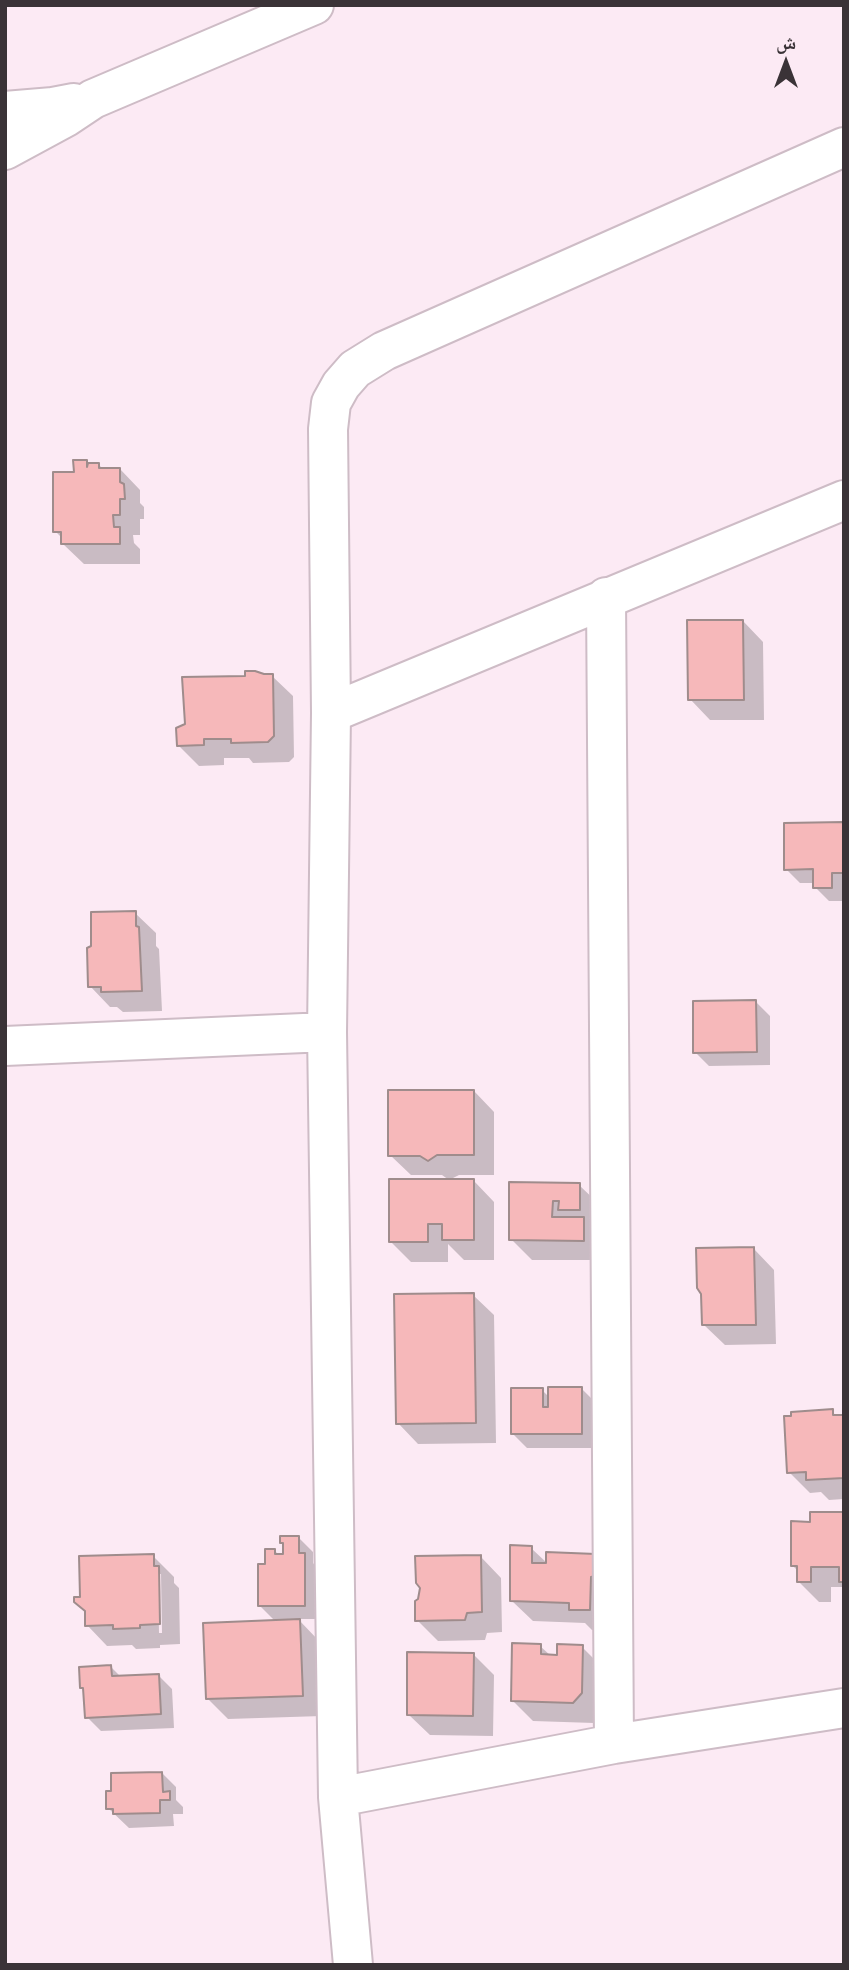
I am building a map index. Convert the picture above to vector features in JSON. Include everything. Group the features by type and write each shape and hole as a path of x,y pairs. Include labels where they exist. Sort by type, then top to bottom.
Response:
{"street":[{"path":"5,150 93,99 314,5"},
{"path":"5,111 52,107 93,99"},
{"path":"353,1965 338,1797 327,1032 331,713 328,429 331,402 355,369 384,351 844,147"},
{"path":"331,713 844,500"},
{"path":"606,597 614,1744"},
{"path":"5,1046 327,1032"},
{"path":"338,1797 614,1744 844,1708"}],"building":[{"path":"73,460 87,460 87,467 88,463 99,463 99,468 120,468 120,482 124,484 125,499 120,499 120,515 113,515 114,527 120,527 120,544 61,544 61,532 53,532 53,472 74,472"},
{"path":"687,620 743,620 744,700 688,700"},
{"path":"245,671 273,674 274,736 268,742 231,743 231,739 204,739 204,745 177,746 176,728 185,724 182,677 245,676"},
{"path":"844,822 844,873 832,873 832,888 813,888 813,869 784,870 784,823"},
{"path":"136,911 142,991 101,992 101,987 88,987 87,948 91,946 91,912"},
{"path":"756,1000 757,1052 693,1053 693,1001"},
{"path":"388,1090 474,1090 474,1155 437,1155 428,1161 420,1156 388,1156"},
{"path":"389,1179 474,1179 474,1240 442,1240 442,1224 428,1224 428,1242 389,1242"},
{"path":"509,1182 580,1183 580,1210 558,1210 559,1201 553,1201 552,1217 584,1217 584,1241 509,1240"},
{"path":"754,1247 756,1325 702,1325 701,1294 697,1288 696,1248"},
{"path":"474,1293 476,1423 396,1424 394,1294"},
{"path":"548,1387 582,1387 582,1434 511,1434 511,1388 543,1388 543,1407 548,1407"},
{"path":"833,1409 833,1415 844,1415 844,1478 806,1480 806,1472 787,1473 784,1416 791,1416 791,1412"},
{"path":"810,1512 844,1512 844,1582 839,1582 839,1567 811,1567 811,1582 797,1582 797,1566 791,1566 791,1521 810,1522"},
{"path":"280,1536 299,1536 299,1553 305,1553 305,1606 258,1606 258,1564 265,1564 265,1549 275,1549 275,1554 283,1554"},
{"path":"510,1545 532,1546 532,1563 546,1563 546,1552 596,1554 595,1576 591,1577 590,1610 569,1610 569,1603 510,1601"},
{"path":"154,1554 154,1566 159,1566 160,1624 113,1629 113,1625 85,1626 85,1611 74,1602 74,1597 80,1597 79,1556"},
{"path":"481,1555 482,1612 467,1613 465,1620 415,1621 415,1601 420,1588 416,1583 415,1556"},
{"path":"300,1619 303,1696 206,1699 203,1623"},
{"path":"512,1643 541,1644 541,1654 557,1655 557,1644 583,1645 582,1693 573,1703 511,1701"},
{"path":"407,1652 474,1653 473,1716 407,1715"},
{"path":"111,1665 112,1676 159,1674 161,1714 85,1718 79,1667"},
{"path":"162,1772 163,1792 170,1791 170,1800 160,1800 160,1813 113,1814 113,1809 106,1809 106,1791 111,1791 111,1773"}]}
